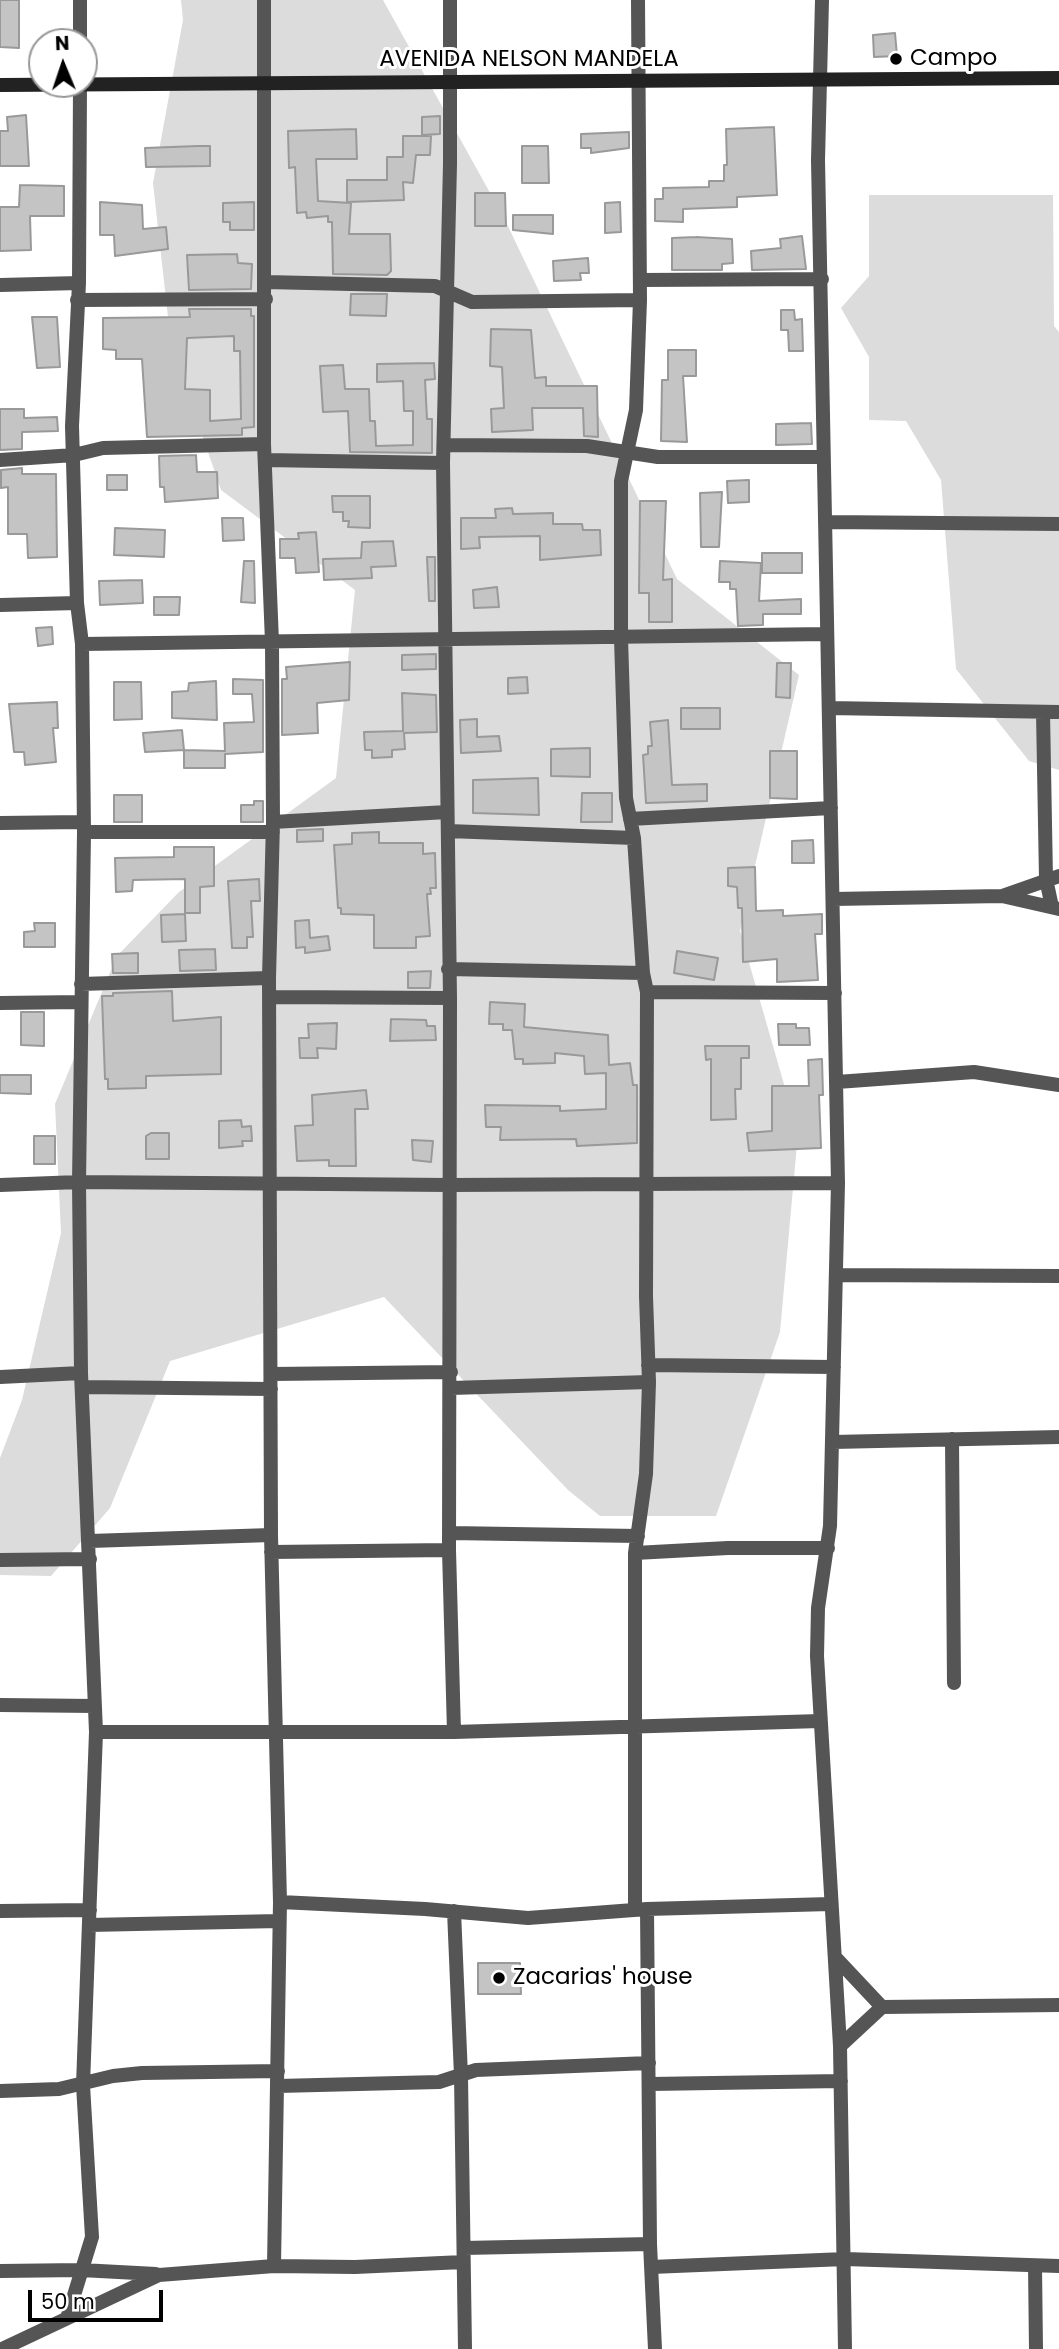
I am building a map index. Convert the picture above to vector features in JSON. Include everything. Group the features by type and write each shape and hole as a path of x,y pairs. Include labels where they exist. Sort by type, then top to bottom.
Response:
{"street":[{"path":"79,0 80,28"},
{"path":"264,0 264,444 272,642 273,827 270,978 271,1552 280,1902 274,2266"},
{"path":"450,0 451,84 443,463 447,969 450,998 449,1550 454,1732"},
{"path":"638,0 640,300 636,410 621,481 621,638 626,798 634,838 643,973 647,992 649,1382 646,1475 635,1553 633,1727 650,2084 650,2244 654,2349"},
{"path":"822,0 820,80 823,457 838,1183 834,1442 828,1548 818,1608 820,1721 840,2046 845,2349"},
{"name":"AVENIDA NELSON MANDELA","path":"98,84 451,84 1059,78"},
{"name":"AVENIDA NELSON MANDELA","path":"0,85 28,85"},
{"path":"67,2318 91,2244 92,2228 83,2085 96,1732 82,1380 79,1182 84,827 82,644 77,603 72,426 79,283 80,98"},
{"path":"640,280 821,279"},
{"path":"266,282 435,286 472,302 640,300"},
{"path":"0,285 79,283"},
{"path":"77,300 265,299"},
{"path":"0,460 74,455 103,447 264,444"},
{"path":"444,445 587,446 671,458 823,457"},
{"path":"265,460 443,463"},
{"path":"826,522 1059,524"},
{"path":"0,605 77,603"},
{"path":"82,644 827,634"},
{"path":"829,708 1059,712"},
{"path":"833,899 1002,896 1056,908 1043,712"},
{"path":"630,820 831,808"},
{"path":"0,823 84,827 273,827 447,812"},
{"path":"448,831 634,838"},
{"path":"1002,896 1052,877"},
{"path":"447,969 643,973"},
{"path":"81,984 270,978"},
{"path":"647,992 835,993"},
{"path":"270,997 450,998"},
{"path":"0,1003 81,1003"},
{"path":"837,1082 974,1072 1059,1086"},
{"path":"0,1185 79,1182 450,1185 838,1183"},
{"path":"837,1275 1059,1276"},
{"path":"648,1365 834,1367"},
{"path":"272,1374 451,1372"},
{"path":"0,1377 271,1390"},
{"path":"451,1388 649,1382"},
{"path":"834,1442 1059,1437"},
{"path":"952,1439 954,1683"},
{"path":"450,1533 638,1536"},
{"path":"90,1541 271,1535"},
{"path":"635,1553 728,1548 828,1548"},
{"path":"271,1552 449,1550"},
{"path":"0,1560 90,1559"},
{"path":"0,1705 95,1706"},
{"path":"96,1732 454,1732 820,1721"},
{"path":"280,1902 454,1911 528,1918 641,1910 830,1903"},
{"path":"0,1911 90,1917 279,1921"},
{"path":"454,1911 461,2076 465,2349"},
{"path":"835,1957 882,2007"},
{"path":"840,2046 882,2007 1059,2004"},
{"path":"0,2091 83,2085 113,2076 142,2073 439,2082 476,2070 649,2063"},
{"path":"650,2084 841,2081"},
{"path":"0,2271 81,2270 159,2274 274,2266 355,2267 464,2255 650,2244"},
{"path":"651,2267 845,2259 1059,2266"},
{"path":"1035,2266 1036,2349"},
{"path":"6,2348 159,2274"}],"shaded area":[{"path":"181,0 383,0 504,218 677,579 799,675 740,931 798,1133 780,1332 716,1516 600,1516 568,1490 384,1297 170,1361 110,1508 51,1576 0,1575 0,1458 22,1400 61,1233 55,1104 117,956 179,892 336,778 355,590 221,490 171,344 153,183 183,20"},
{"path":"869,195 1053,195 1054,326 1059,332 1059,770 1029,761 956,669 941,480 906,421 869,420 869,357 841,308 869,276"}],"building":[{"path":"0,0 19,0 19,48 0,47"},
{"path":"895,33 897,56 874,57 873,35"},
{"path":"26,115 29,166 0,166 0,131 8,131 7,117"},
{"path":"440,116 440,134 422,135 422,117"},
{"path":"774,127 777,195 737,197 737,207 683,209 683,222 655,221 655,199 663,199 663,188 709,187 709,181 724,181 724,165 727,165 726,129"},
{"path":"356,129 357,159 316,159 318,201 351,203 349,234 390,234 391,271 387,275 333,274 332,222 328,222 328,216 307,218 306,212 297,213 295,167 289,168 288,131"},
{"path":"629,132 629,148 591,153 591,148 581,148 581,134"},
{"path":"403,136 431,136 430,155 416,155 413,183 403,182 404,200 347,202 347,180 387,180 387,157 403,157"},
{"path":"210,146 210,166 146,167 145,148"},
{"path":"522,146 548,146 549,183 522,183"},
{"path":"20,185 64,186 64,216 30,216 31,250 0,251 0,207 19,207"},
{"path":"475,193 505,193 506,226 475,226"},
{"path":"100,202 142,205 143,229 166,227 168,249 115,256 114,235 100,235"},
{"path":"254,202 254,230 230,230 230,222 223,222 223,203"},
{"path":"620,202 621,232 605,233 605,203"},
{"path":"513,215 553,215 553,234 513,230"},
{"path":"802,236 806,269 752,270 751,251 781,248 780,239"},
{"path":"672,238 732,239 733,263 722,264 722,270 672,270"},
{"path":"237,254 238,263 252,264 251,289 189,290 187,255"},
{"path":"588,258 589,273 580,273 581,280 554,281 553,261"},
{"path":"351,294 387,294 386,316 350,315"},
{"path":"189,309 251,309 251,316 254,316 254,427 242,428 242,435 147,437 142,359 116,359 116,350 103,349 103,318 190,317","holes":["234,336 234,351 240,351 241,419 210,421 210,390 185,389 187,338"]},
{"path":"781,310 794,310 795,320 802,319 803,351 789,351 788,330 781,330"},
{"path":"32,317 57,317 60,367 37,368"},
{"path":"491,329 531,330 535,378 546,377 546,386 597,386 598,437 584,436 583,408 532,408 533,430 492,432 491,409 504,408 502,367 490,366"},
{"path":"668,350 696,350 696,376 683,376 687,442 661,441 662,380 668,380"},
{"path":"434,363 435,379 425,380 427,419 432,419 432,453 350,452 348,411 323,412 320,366 343,365 345,389 369,389 370,421 375,421 376,446 413,445 413,411 404,411 403,381 377,382 377,364"},
{"path":"0,409 24,409 24,418 57,417 58,431 22,432 22,449 0,450"},
{"path":"811,423 812,444 776,445 776,424"},
{"path":"196,455 197,472 217,472 218,498 165,502 164,487 160,487 159,456"},
{"path":"22,468 22,474 56,474 57,557 28,558 27,534 8,534 8,487 1,488 1,470"},
{"path":"107,475 127,475 127,490 107,490"},
{"path":"749,480 749,502 728,503 727,481"},
{"path":"722,492 719,547 701,547 700,493"},
{"path":"332,496 370,496 370,528 348,527 349,521 343,521 343,512 333,512"},
{"path":"640,501 666,501 663,580 672,579 672,622 649,622 649,593 639,593"},
{"path":"512,508 513,514 553,513 553,524 582,524 583,530 600,530 601,555 540,560 540,536 479,537 480,548 461,549 461,518 496,518 495,509"},
{"path":"222,518 243,518 244,540 223,541"},
{"path":"115,528 165,530 164,557 114,555"},
{"path":"316,532 319,572 296,573 295,558 280,558 280,539 299,539 298,533"},
{"path":"393,541 396,566 371,567 372,578 324,580 323,559 361,558 362,542"},
{"path":"762,553 802,553 802,573 762,573"},
{"path":"427,557 435,557 435,601 429,601"},
{"path":"244,561 254,561 255,603 241,602"},
{"path":"720,561 761,563 759,601 801,599 801,614 763,614 763,625 738,626 736,589 730,589 730,582 719,582"},
{"path":"142,580 143,603 100,605 99,581"},
{"path":"497,587 499,607 474,608 473,590"},
{"path":"154,597 180,597 179,615 154,615"},
{"path":"52,627 53,644 38,646 36,628"},
{"path":"436,654 436,669 402,670 402,655"},
{"path":"350,662 349,700 317,703 318,733 282,735 282,679 287,679 286,667"},
{"path":"777,663 791,663 790,698 776,697"},
{"path":"527,677 528,693 508,694 508,678"},
{"path":"233,679 263,680 263,752 225,754 225,768 184,768 184,750 225,751 224,723 254,722 252,694 233,694"},
{"path":"216,681 217,720 172,718 172,692 188,691 189,683"},
{"path":"114,682 141,682 142,719 114,720"},
{"path":"402,693 436,695 437,732 404,733 405,749 392,750 392,757 372,758 372,750 365,750 364,732 403,731"},
{"path":"57,702 58,728 53,728 56,762 25,765 24,752 14,752 9,704"},
{"path":"681,708 720,708 720,729 681,729"},
{"path":"477,719 477,737 499,736 501,751 461,753 460,720"},
{"path":"668,720 672,785 707,784 707,801 646,803 643,755 648,754 648,746 652,746 650,722"},
{"path":"182,730 184,750 145,752 143,733"},
{"path":"590,748 590,777 551,776 551,749"},
{"path":"770,751 797,751 797,799 770,798"},
{"path":"538,778 539,815 473,813 473,780"},
{"path":"582,793 612,793 612,822 581,822"},
{"path":"114,795 142,795 142,822 114,822"},
{"path":"254,801 263,801 263,822 241,822 241,805 254,805"},
{"path":"323,829 323,841 297,842 297,830"},
{"path":"379,832 379,843 423,843 423,854 435,853 436,888 430,888 431,894 427,894 430,936 416,937 416,948 374,948 374,915 341,914 341,908 338,908 334,845 352,844 352,833"},
{"path":"813,840 814,863 792,863 792,841"},
{"path":"174,847 214,847 214,886 200,887 200,913 185,913 185,879 133,880 132,891 116,892 115,858 174,857"},
{"path":"755,867 756,911 783,910 783,916 822,914 822,934 815,934 818,980 777,982 777,959 743,962 742,908 738,908 737,887 728,886 728,868"},
{"path":"259,879 260,901 251,901 253,937 247,937 247,948 232,948 228,881"},
{"path":"185,914 186,941 162,942 161,915"},
{"path":"309,920 310,938 328,936 330,950 305,953 305,947 296,948 295,921"},
{"path":"34,923 55,923 55,947 24,947 24,932 35,931"},
{"path":"215,949 216,970 180,971 179,950"},
{"path":"677,951 718,958 714,980 674,973"},
{"path":"138,953 138,973 113,973 112,954"},
{"path":"431,971 430,988 408,988 408,972"},
{"path":"172,991 173,1021 221,1017 221,1074 146,1076 146,1088 108,1089 108,1079 105,1079 102,996 113,996 113,993"},
{"path":"490,1002 525,1004 524,1027 608,1035 609,1065 630,1063 633,1085 637,1085 637,1143 577,1146 576,1139 500,1140 501,1127 486,1127 485,1105 560,1106 560,1111 606,1109 606,1073 585,1074 584,1056 555,1053 555,1063 523,1064 523,1059 515,1059 512,1030 503,1030 503,1024 489,1024"},
{"path":"21,1012 44,1012 44,1046 21,1045"},
{"path":"391,1019 426,1020 427,1026 435,1026 436,1040 390,1041"},
{"path":"337,1023 336,1049 317,1048 318,1058 300,1058 299,1038 309,1038 308,1024"},
{"path":"778,1024 796,1024 796,1028 809,1028 810,1045 779,1045"},
{"path":"705,1046 749,1046 749,1058 741,1058 741,1089 735,1089 736,1119 711,1120 711,1059 706,1060"},
{"path":"822,1059 823,1095 819,1095 821,1148 749,1151 747,1133 772,1131 772,1086 809,1086 808,1060"},
{"path":"0,1075 31,1075 31,1094 0,1093"},
{"path":"366,1090 368,1109 355,1109 356,1166 329,1166 329,1160 297,1161 295,1126 313,1125 312,1095"},
{"path":"241,1120 242,1127 251,1126 252,1141 242,1141 243,1146 219,1148 219,1121"},
{"path":"151,1133 169,1133 169,1159 146,1159 146,1136"},
{"path":"34,1136 55,1136 55,1164 34,1164"},
{"path":"412,1140 433,1141 431,1162 413,1160"},
{"name":"Zacarias' house","path":"478,1963 520,1963 521,1994 478,1994"}],"place":[{"name":"Campo","path":"896,59"},
{"name":"Zacarias' house","path":"499,1978"}]}
